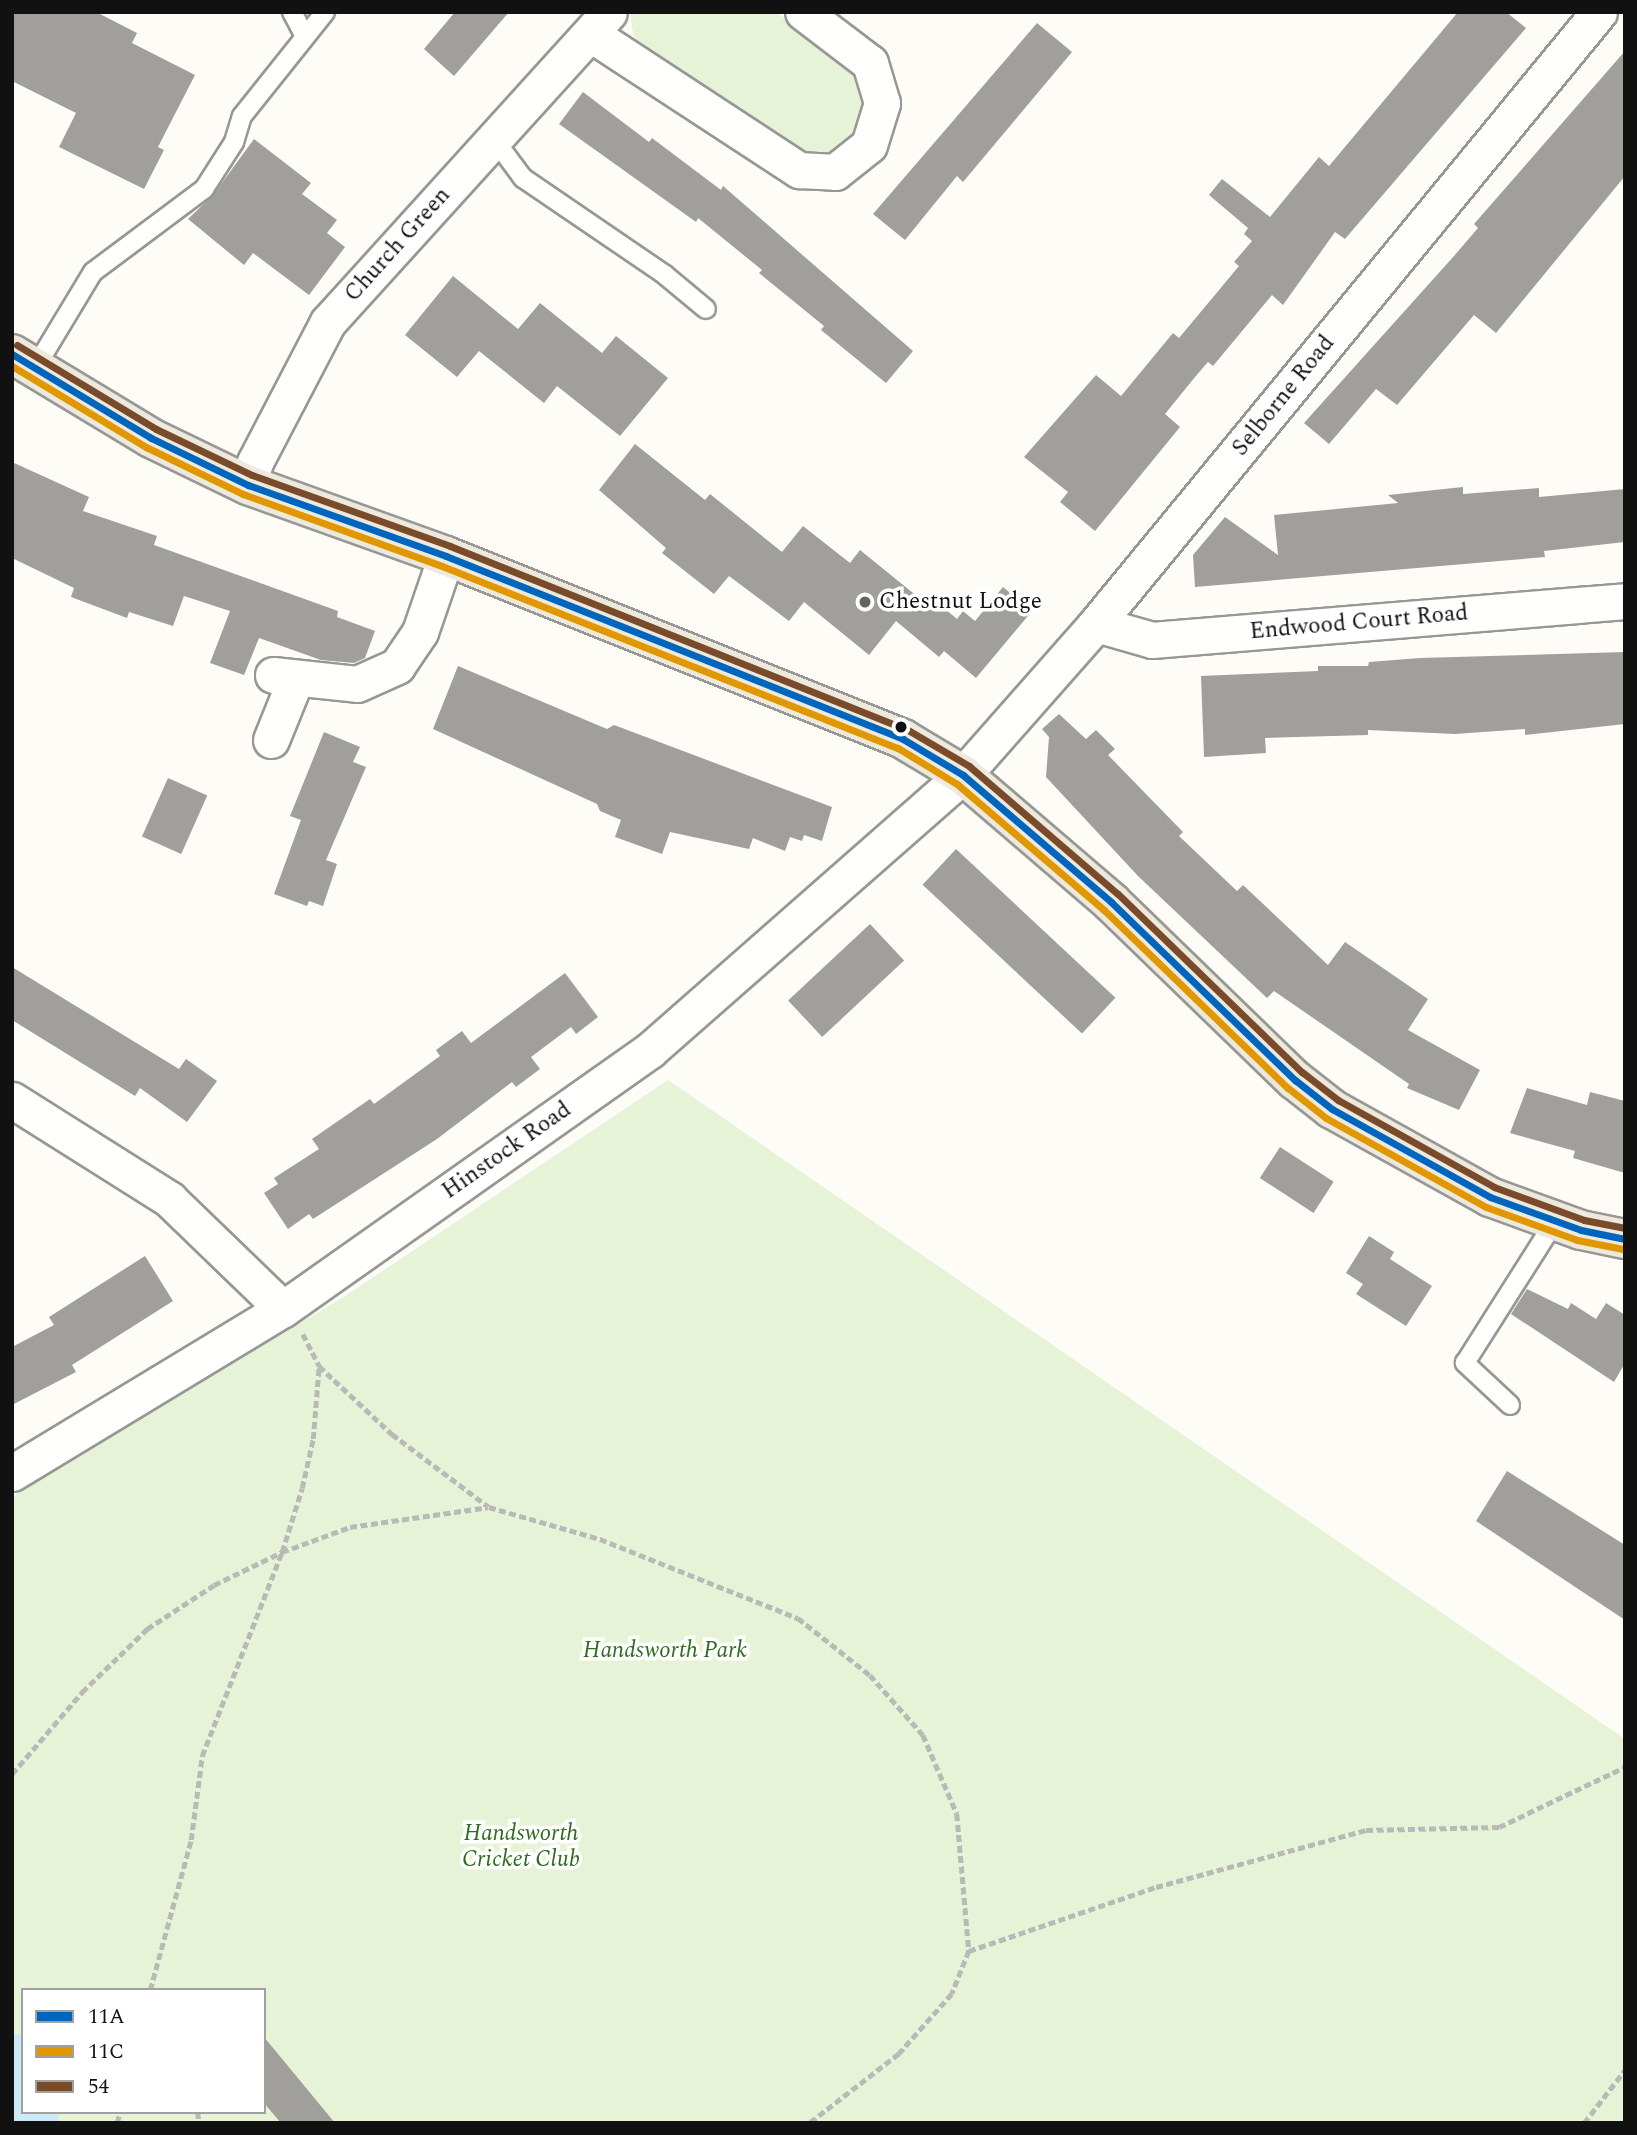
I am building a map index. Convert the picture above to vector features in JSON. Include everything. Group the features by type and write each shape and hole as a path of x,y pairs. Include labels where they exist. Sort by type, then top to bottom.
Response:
{"main road":[{"path":"24,361 152,438 248,485 446,556 903,739 963,775 1111,902 1295,1080 1332,1109 1490,1197 1555,1221 1625,1239"}],"street":[{"name":"Church Green","path":"248,485 256,462 328,322 600,23 799,170 835,172 869,145 882,103 870,63 803,12"},
{"name":"Selborne Road","path":"963,775 1096,624 1599,12"},
{"path":"271,740 284,677 357,684 397,666 420,632 446,556"},
{"name":"Endwood Court Road","path":"1096,624 1152,640 1625,601"},
{"name":"Hinstock Road","path":"12,1473 283,1309 650,1050 963,775"},
{"path":"12,1100 169,1199 283,1309"}],"lane":[{"path":"292,12 305,36"},
{"path":"24,361 93,272 204,189 234,142 242,116 325,12"},
{"path":"495,139 523,178 665,275 706,309"},
{"path":"1510,1405 1465,1363 1555,1221"}],"path":[{"path":"283,1309 297,1323 320,1366 392,1434 489,1507 612,1543 798,1618 870,1675 923,1735 957,1814 969,1951 952,1994 899,2054 810,2123"},
{"path":"151,1988 191,1840 202,1756 282,1552 313,1439 320,1366"},
{"path":"12,1774 82,1692 147,1629 215,1585 282,1552 350,1527 489,1507"},
{"path":"969,1951 1156,1887 1366,1830 1499,1827 1625,1767"},
{"path":"1584,2123 1625,2070"}],"green space":[{"path":"630,12 776,12 854,67 866,98 854,138 823,157 807,157 642,49 633,34"},
{"name":"Handsworth Park","path":"668,1080 1625,1739 1625,2123 12,2123 12,1497 348,1294"}],"water":[{"path":"21,2034 21,2114 58,2114 59,2123 12,2123 12,2035"}],"building":[{"path":"12,12 96,12 137,33 132,43 195,75 158,147 164,150 144,189 59,147 76,113 12,81"},
{"path":"455,12 509,12 454,76 424,49"},
{"path":"1458,12 1506,12 1526,28 1345,239 1335,232 1283,305 1272,295 1213,366 1208,362 1195,377 1165,414 1180,427 1095,531 1060,502 1068,492 1024,457 1096,375 1121,396 1173,333 1179,338 1239,266 1234,262 1252,241 1244,234 1248,228 1209,195 1222,179 1270,217 1319,157 1329,166"},
{"path":"1037,23 1072,52 963,182 957,176 905,240 873,214"},
{"path":"1625,51 1625,176 1496,333 1474,315 1397,405 1376,389 1329,444 1304,423 1454,256 1478,228 1474,224"},
{"path":"583,92 649,142 652,138 721,190 723,186 913,351 886,383 821,330 824,326 759,273 762,270 698,218 696,222 559,124"},
{"path":"254,139 311,183 302,194 337,220 327,233 345,247 309,295 253,253 244,265 188,219 213,195"},
{"path":"453,276 518,329 540,303 602,353 616,336 668,378 620,436 557,386 544,403 479,351 457,377 405,335"},
{"path":"635,444 705,500 710,494 782,552 803,526 850,563 860,550 934,610 939,604 957,619 963,611 975,621 1003,587 1032,611 976,678 944,651 939,657 896,621 869,655 804,602 789,621 729,576 714,594 662,553 666,548 599,490"},
{"path":"12,462 89,497 83,511 157,536 154,545 338,611 337,617 375,631 365,658 354,663 321,660 259,638 244,675 210,663 230,611 184,596 173,626 129,612 127,618 71,597 74,588 12,558"},
{"path":"1463,487 1463,494 1539,488 1539,497 1625,489 1625,542 1544,551 1545,557 1195,587 1193,555 1225,517 1278,555 1274,515 1398,503 1388,495"},
{"path":"1625,652 1625,724 1525,735 1525,729 1455,734 1368,730 1368,735 1265,738 1266,753 1204,757 1201,676 1318,671 1318,666 1368,666 1369,662 1420,658"},
{"path":"458,666 607,729 614,725 832,807 822,841 804,835 802,841 790,837 785,851 753,838 749,849 670,832 662,854 615,837 621,820 600,811 597,804 433,729"},
{"path":"1059,714 1086,739 1096,730 1115,749 1108,755 1183,832 1179,836 1237,891 1243,885 1328,965 1345,942 1428,999 1408,1030 1480,1070 1459,1110 1407,1088 1409,1084 1274,991 1267,998 1138,876 1046,777 1049,737 1042,729"},
{"path":"324,732 360,747 353,762 366,767 326,860 337,864 323,906 309,901 307,906 274,894 301,820 290,816"},
{"path":"168,778 207,795 181,854 142,836"},
{"path":"956,849 1115,998 1082,1034 923,885"},
{"path":"870,924 904,961 822,1037 788,1000"},
{"path":"12,967 179,1069 186,1059 217,1081 187,1122 140,1088 135,1096 12,1020"},
{"path":"565,973 598,1017 576,1034 571,1027 531,1057 540,1069 516,1087 512,1082 437,1139 313,1219 309,1214 288,1229 264,1193 278,1184 274,1178 319,1149 312,1139 370,1099 374,1104 440,1056 436,1050 462,1031 471,1043"},
{"path":"1527,1088 1587,1105 1590,1092 1625,1101 1625,1173 1573,1158 1575,1151 1510,1133"},
{"path":"1280,1147 1334,1182 1314,1213 1260,1178"},
{"path":"1369,1236 1394,1252 1390,1259 1432,1286 1406,1326 1356,1294 1363,1284 1346,1273"},
{"path":"145,1256 173,1301 72,1365 76,1372 12,1405 12,1347 54,1325 49,1317"},
{"path":"1527,1289 1568,1309 1571,1303 1596,1319 1606,1303 1625,1315 1625,1363 1614,1382 1511,1314"},
{"path":"1507,1471 1625,1545 1625,1620 1476,1521"},
{"path":"266,2039 335,2123 281,2123 266,2105"}],"transit line":[{"name":"54","path":"17,345 156,429 252,475 450,546 908,730 969,766 1118,894 1302,1072 1338,1100 1494,1187 1584,1220 1625,1228"},
{"name":"11A","path":"12,354 151,438 248,485 446,556 903,739 963,775 1111,902 1295,1080 1332,1109 1490,1197 1581,1230 1625,1239"},
{"name":"11C","path":"12,366 146,447 243,494 442,566 898,748 957,784 1104,910 1288,1088 1326,1118 1486,1207 1577,1240 1623,1249"}],"place":[{"name":"Chestnut Lodge","path":"865,602"}],"park label":[{"name":"Handsworth Cricket Club","path":"521,1847"}]}
